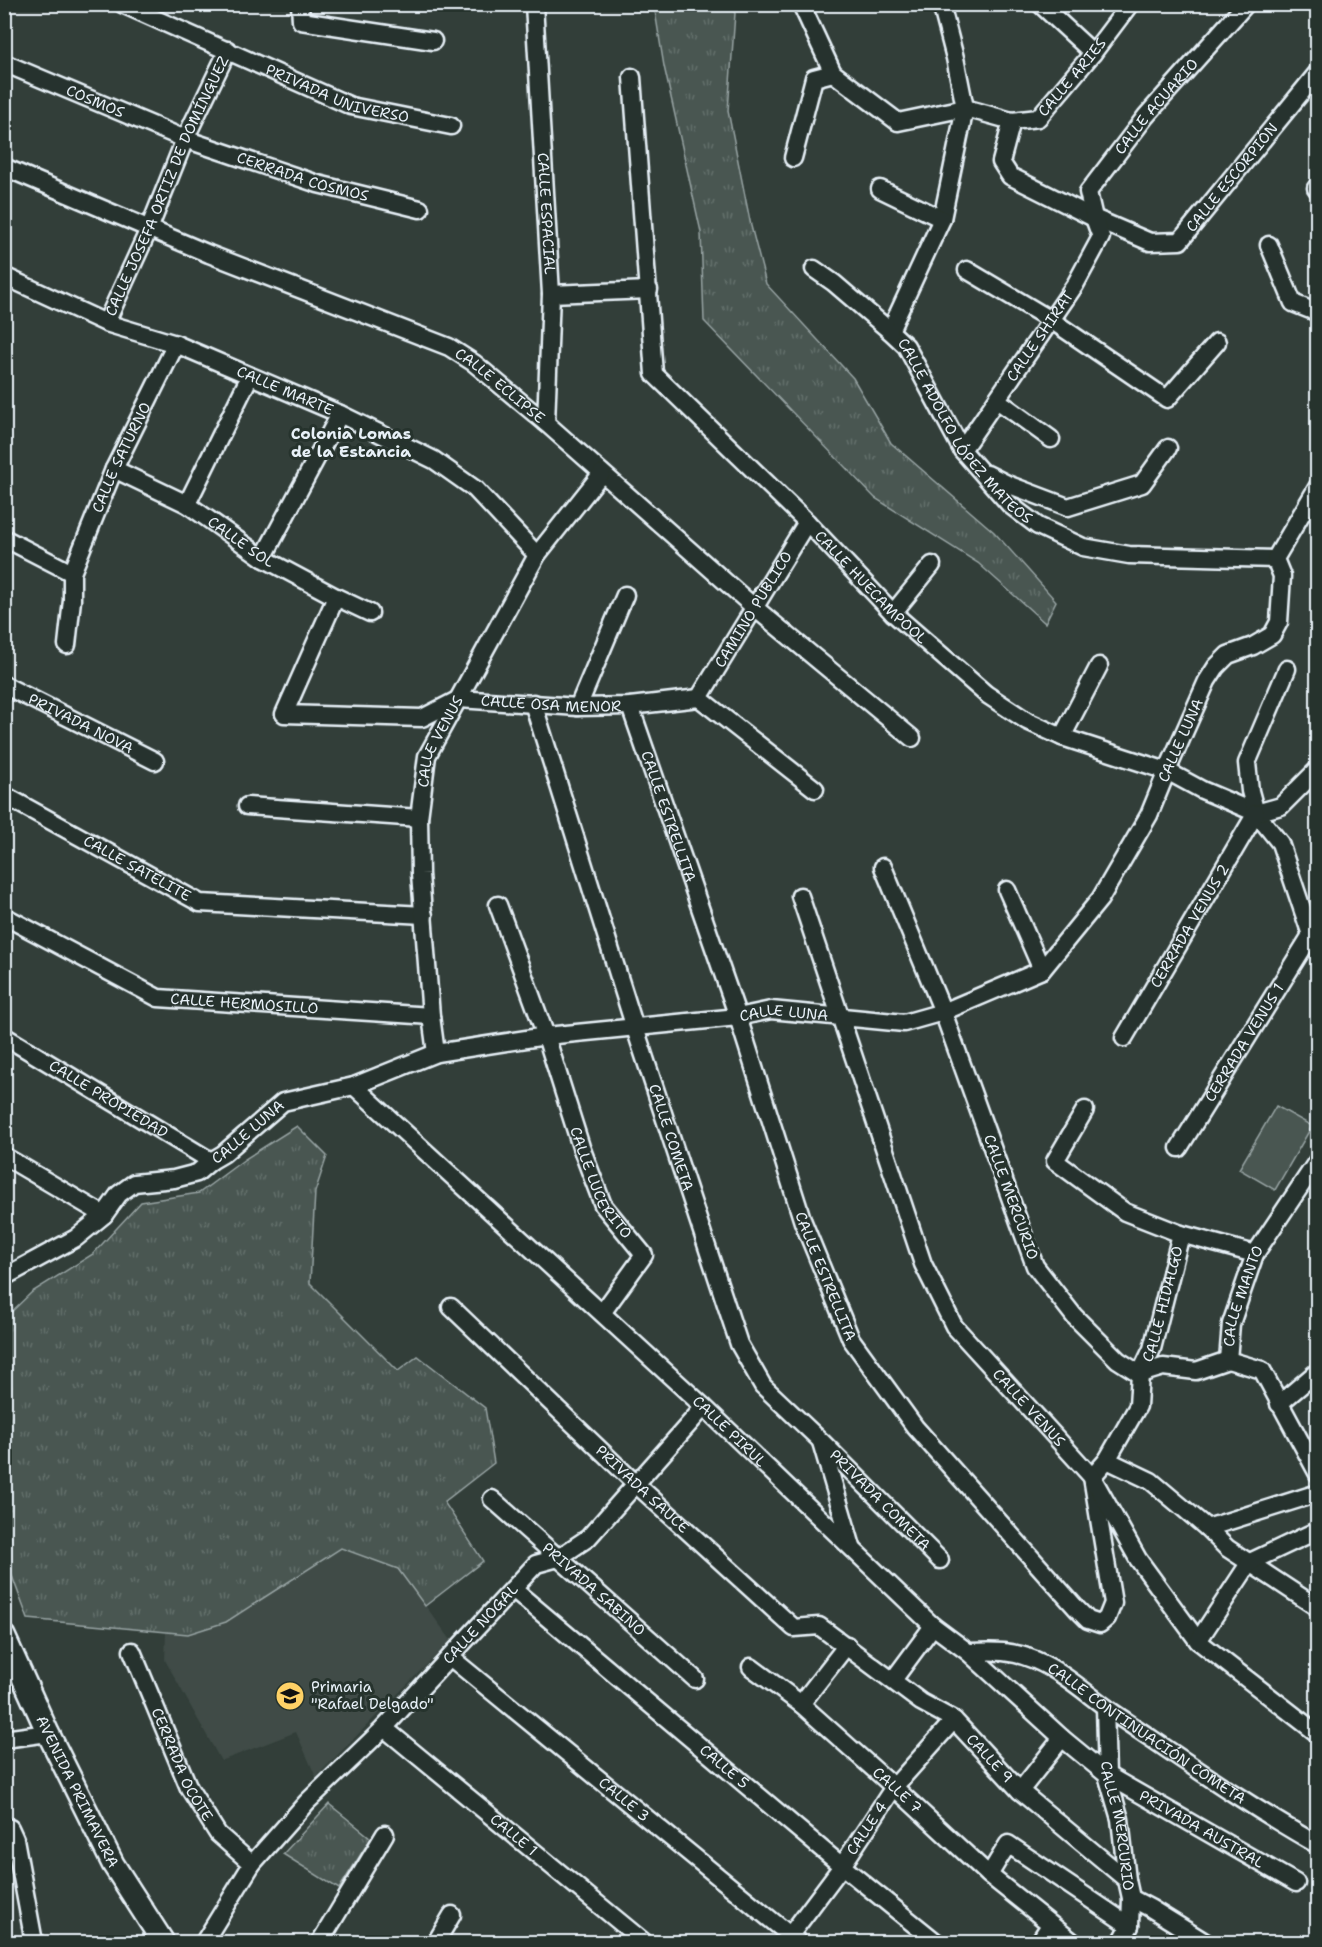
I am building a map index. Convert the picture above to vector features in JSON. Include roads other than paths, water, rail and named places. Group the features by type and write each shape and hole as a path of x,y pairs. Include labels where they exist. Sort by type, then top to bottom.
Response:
{"street":[{"name":"PRIVADA UNIVERSO","path":"122,4 351,106 451,126"},
{"path":"300,4 301,21 433,41"},
{"name":"CALLE ESPACIAL","path":"534,4 551,294 546,423"},
{"path":"801,4 833,73 898,122 965,108 941,4"},
{"path":"1040,4 1093,53"},
{"name":"CALLE ARIES","path":"965,108 1012,121 1038,118 1093,53 1130,4"},
{"name":"CALLE ACUARIO","path":"1094,218 1088,192 1146,116 1246,4"},
{"name":"CALLE JOSEFA ORTIZ DE DOMÍNGUEZ","path":"106,323 149,230 185,139 228,50"},
{"name":"COSMOS","path":"4,63 185,139"},
{"name":"CALLE ESCORPIÓN","path":"1012,121 1001,162 1010,176 1094,218 1150,242 1180,241 1317,72"},
{"path":"793,158 814,78 833,73"},
{"name":"CALLE HUECAMPOOL","path":"632,77 654,375 807,522 893,613 986,694 1027,721 1062,737 1167,771 1202,790 1256,813 1280,843 1314,940"},
{"name":"CALLE ADOLFO LÓPEZ MATEOS","path":"965,108 942,219 890,332 906,346 962,450 1010,505 1038,526 1083,547 1129,555 1275,559"},
{"name":"CERRADA COSMOS","path":"185,139 318,183 420,209"},
{"name":"CALLE ECLIPSE","path":"4,167 149,230 449,347 474,363 546,423 755,608 912,738"},
{"path":"880,189 942,219"},
{"name":"CALLE SHIRAT","path":"962,450 1075,285 1101,237 1094,218"},
{"path":"1269,245 1293,303 1317,313"},
{"path":"814,269 834,283 890,332"},
{"path":"967,270 1051,320 1167,399 1217,342"},
{"name":"CALLE MARTE","path":"4,276 106,323 176,344 340,414 434,460 475,489 537,555"},
{"path":"551,294 649,290"},
{"name":"CALLE SATURNO","path":"72,573 114,469 176,344"},
{"path":"187,504 250,376"},
{"path":"997,400 1051,439"},
{"path":"263,558 340,414"},
{"path":"980,470 1007,484 1068,507 1142,484 1168,448"},
{"name":"CALLE SOL","path":"114,469 187,504 263,558 370,613"},
{"name":"CALLE VENUS","path":"436,1053 420,874 419,818 427,756 537,555 602,473"},
{"path":"1275,559 1317,486"},
{"name":"CAMINO PÚBLICO","path":"699,698 807,522"},
{"path":"4,538 72,573 72,600 67,645"},
{"name":"CALLE LUNA","path":"4,1277 76,1238 104,1215 119,1194 134,1183 174,1179 197,1173 223,1154 283,1102 354,1086 436,1053 546,1036 738,1017 771,1010 904,1023 943,1012 1042,970 1100,899 1149,815 1207,681 1216,667 1228,655 1253,646 1272,635 1279,622 1282,576 1275,559"},
{"path":"893,613 932,565"},
{"path":"578,707 625,596"},
{"name":"CALLE OSA MENOR","path":"336,597 284,714 422,718 459,699 578,707 630,706 699,698"},
{"path":"1062,737 1099,666"},
{"path":"1287,669 1247,763 1250,791 1256,813 1281,806 1317,769"},
{"name":"PRIVADA NOVA","path":"4,685 155,761"},
{"path":"699,698 815,789"},
{"name":"CALLE COMETA","path":"533,703 635,1028 739,1344 763,1386 821,1441"},
{"name":"CALLE ESTRELLITA","path":"630,706 738,1017 803,1222 851,1339 915,1427 1077,1609 1088,1620 1100,1624 1107,1618 1113,1603 1092,1477"},
{"name":"CALLE SATÉLITE","path":"4,795 200,903 424,915"},
{"path":"248,806 419,818"},
{"name":"CERRADA VENUS 2","path":"1124,1038 1256,813"},
{"name":"CALLE MERCURIO","path":"884,867 943,1012 1035,1266 1074,1316 1118,1360 1140,1374"},
{"path":"1007,890 1042,970"},
{"name":"CALLE VENUS","path":"800,896 923,1264 954,1326 1092,1477 1138,1559 1198,1641 1317,1734"},
{"path":"498,905 546,1036"},
{"name":"CALLE HERMOSILLO","path":"4,916 158,998 431,1016"},
{"name":"CERRADA VENUS 1","path":"1179,1148 1314,940"},
{"name":"CALLE PROPIEDAD","path":"4,1036 211,1161"},
{"name":"CALLE LUCERITO","path":"546,1036 581,1147 603,1205 644,1255 602,1312"},
{"name":"CALLE PIRUL","path":"354,1086 704,1407 933,1626 968,1652 1062,1738 1107,1775"},
{"path":"1085,1110 1055,1161 1125,1212 1181,1234 1255,1254"},
{"path":"4,1156 104,1215"},
{"name":"CALLE MANTO","path":"1140,1374 1163,1367 1196,1371 1228,1360 1231,1324 1255,1254 1317,1160"},
{"name":"CALLE HIDALGO","path":"1140,1374 1152,1349 1181,1234"},
{"name":"PRIVADA SAUCE","path":"451,1307 637,1485 794,1628 819,1626 848,1645"},
{"path":"1228,1360 1262,1370 1317,1474"},
{"path":"1279,1404 1317,1371"},
{"path":"1092,1477 1107,1460 1138,1406 1140,1374"},
{"name":"CALLE NOGAL","path":"204,1942 252,1864 307,1802 384,1728 536,1564 558,1558 588,1538 704,1407"},
{"path":"821,1441 852,1547"},
{"name":"PRIVADA COMETA","path":"821,1441 940,1560"},
{"path":"1107,1460 1152,1481 1227,1548 1317,1608"},
{"path":"1207,1528 1317,1493"},
{"name":"PRIVADA SABINO","path":"492,1499 695,1680"},
{"path":"1198,1641 1250,1562 1317,1530"},
{"name":"CALLE 5","path":"513,1589 842,1866 936,1942"},
{"path":"893,1680 933,1626"},
{"name":"AVENIDA PRIMAVERA","path":"4,1636 112,1864 163,1942"},
{"path":"801,1704 848,1645"},
{"name":"CALLE 9","path":"848,1645 921,1702 954,1720 1020,1791 1126,1880"},
{"name":"CALLE CONTINUACIÓN COMETA","path":"968,1652 1003,1650 1036,1660 1063,1676 1265,1815 1317,1845"},
{"name":"CERRADA OCOTE","path":"132,1651 189,1788 218,1834 252,1864"},
{"name":"CALLE 3","path":"450,1657 791,1940"},
{"name":"CALLE 7","path":"751,1667 801,1704 989,1875 1073,1942"},
{"name":"CALLE MERCURIO","path":"1106,1707 1107,1775 1120,1820 1126,1880 1131,1898 1130,1926 1121,1942"},
{"name":"CALLE 4","path":"791,1940 894,1787 954,1720"},
{"name":"CALLE 1","path":"384,1728 644,1942"},
{"path":"4,1739 48,1733"},
{"path":"1020,1791 1062,1738"},
{"name":"PRIVADA AUSTRAL","path":"1107,1775 1296,1883"},
{"path":"4,1826 10,1828 15,1839 34,1942"},
{"path":"320,1942 385,1834"},
{"path":"989,1875 1008,1844 1130,1926"},
{"path":"1131,1898 1205,1942"},
{"path":"436,1942 452,1915"},
{"path":"1039,1942 1050,1924"}],"place":[{"name":"Primaria \"Rafael Delgado\"","path":"290,1696"}],"district":[{"name":"Colonia Lomas de la Estancia","path":"351,442"}]}
